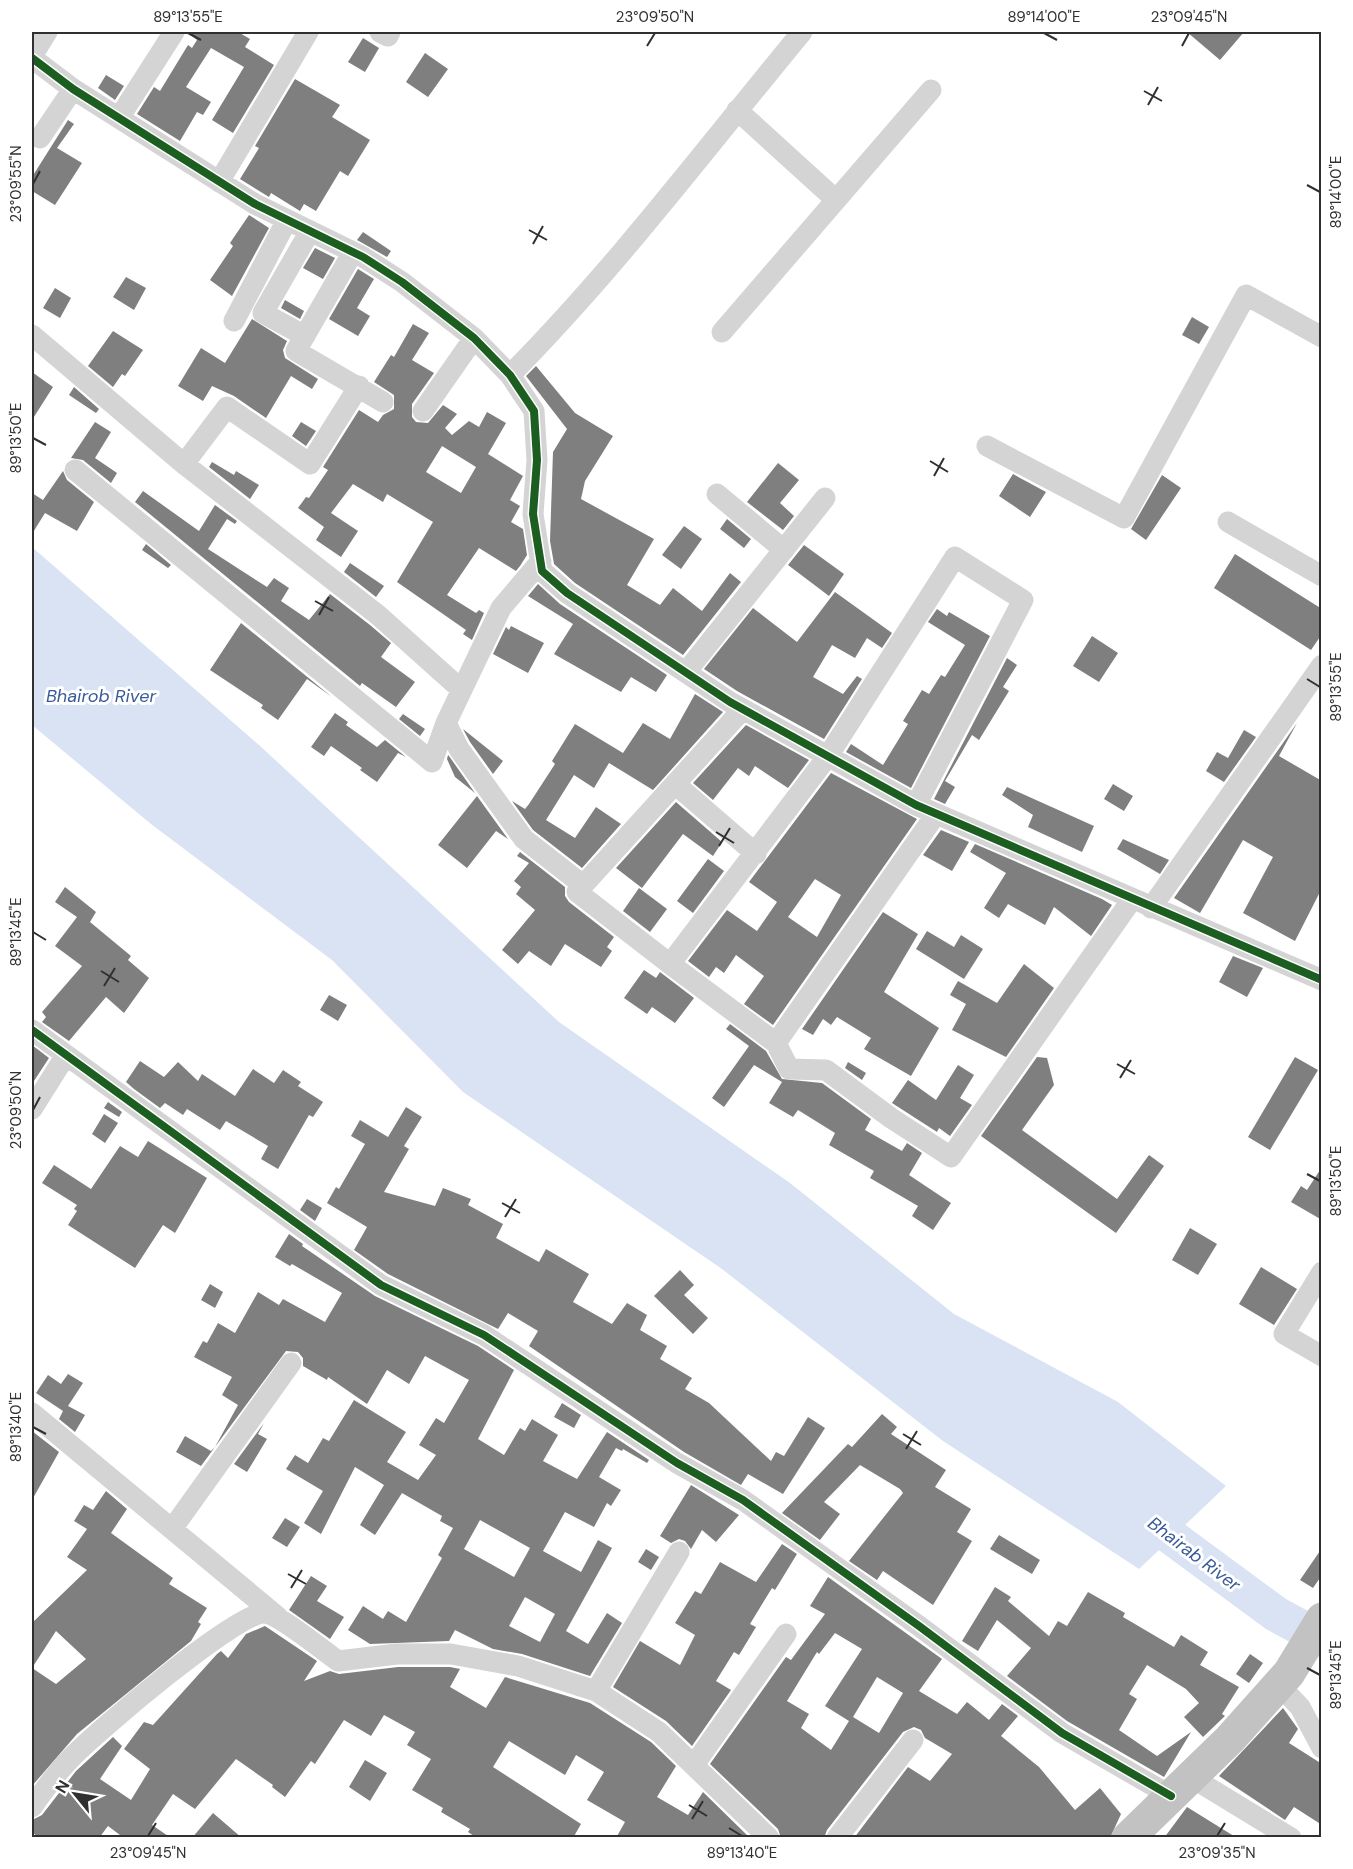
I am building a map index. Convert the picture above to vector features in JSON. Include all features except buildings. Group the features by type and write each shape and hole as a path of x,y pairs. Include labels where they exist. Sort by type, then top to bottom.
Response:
{"highway":[{"path":"1128,1838 1230,1739 1284,1679 1322,1618"}],"street":[{"path":"47,32 32,57 73,88 219,182 287,220 353,252 402,282 474,338 510,375 534,411 537,460 533,514 542,571 567,593 743,709 916,805 1322,980"},
{"path":"120,118 174,32"},
{"path":"219,182 308,32"},
{"path":"380,32 388,36 390,32"},
{"path":"510,375 562,322 615,261 802,32"},
{"path":"40,138 73,88"},
{"path":"722,332 931,90"},
{"path":"737,110 836,200"},
{"path":"234,321 287,220"},
{"path":"305,336 263,313 310,231"},
{"path":"353,252 296,351 383,402"},
{"path":"987,446 1124,518 1246,295 1322,337"},
{"path":"32,335 184,464 378,615 455,684"},
{"path":"423,411 474,338"},
{"path":"184,464 227,407 310,464 359,386"},
{"path":"75,470 432,762 446,723 501,608 540,561"},
{"path":"717,494 784,550"},
{"path":"686,672 825,498"},
{"path":"1228,522 1322,576"},
{"path":"670,964 756,854 828,756 955,557 1023,600 916,805"},
{"path":"1151,908 1322,665"},
{"path":"743,709 577,892 776,1043 789,1069 826,1070 891,1118 951,1157 1128,905"},
{"path":"446,723 459,749 524,838 583,885"},
{"path":"682,790 756,854"},
{"path":"776,1043 936,814"},
{"path":"32,1030 381,1285 484,1335 677,1463 743,1500 919,1626 1062,1733 1291,1838"},
{"path":"32,1108 66,1055"},
{"path":"1322,1272 1284,1334 1322,1356"},
{"path":"172,1529 291,1363"},
{"path":"32,1413 283,1622 338,1661 396,1654 451,1654 518,1666 596,1691 659,1732 769,1838"},
{"path":"596,1691 679,1552"},
{"path":"32,1807 72,1757 197,1652 246,1617 265,1613 283,1622"},
{"path":"694,1765 786,1634"},
{"path":"1284,1679 1322,1748"},
{"path":"837,1838 913,1740"}],"water":[{"name":"Bhairob River","path":"32,547 259,745 559,1022 790,1183 954,1314 1118,1402 1226,1486 1139,1569 943,1441 722,1269 463,1092 332,960 151,824 32,725"}],"waterway":[{"name":"Bhairab River","path":"1132,1508 1276,1614 1322,1639"}],"cycle path":[{"path":"32,58 73,89 255,204 363,257 402,282 474,338 510,375 534,411 537,460 533,514 542,571 567,593 730,702 916,805 1322,980"},
{"path":"32,1030 381,1285 484,1335 677,1463 743,1500 919,1626 1062,1733 1171,1796"}]}
